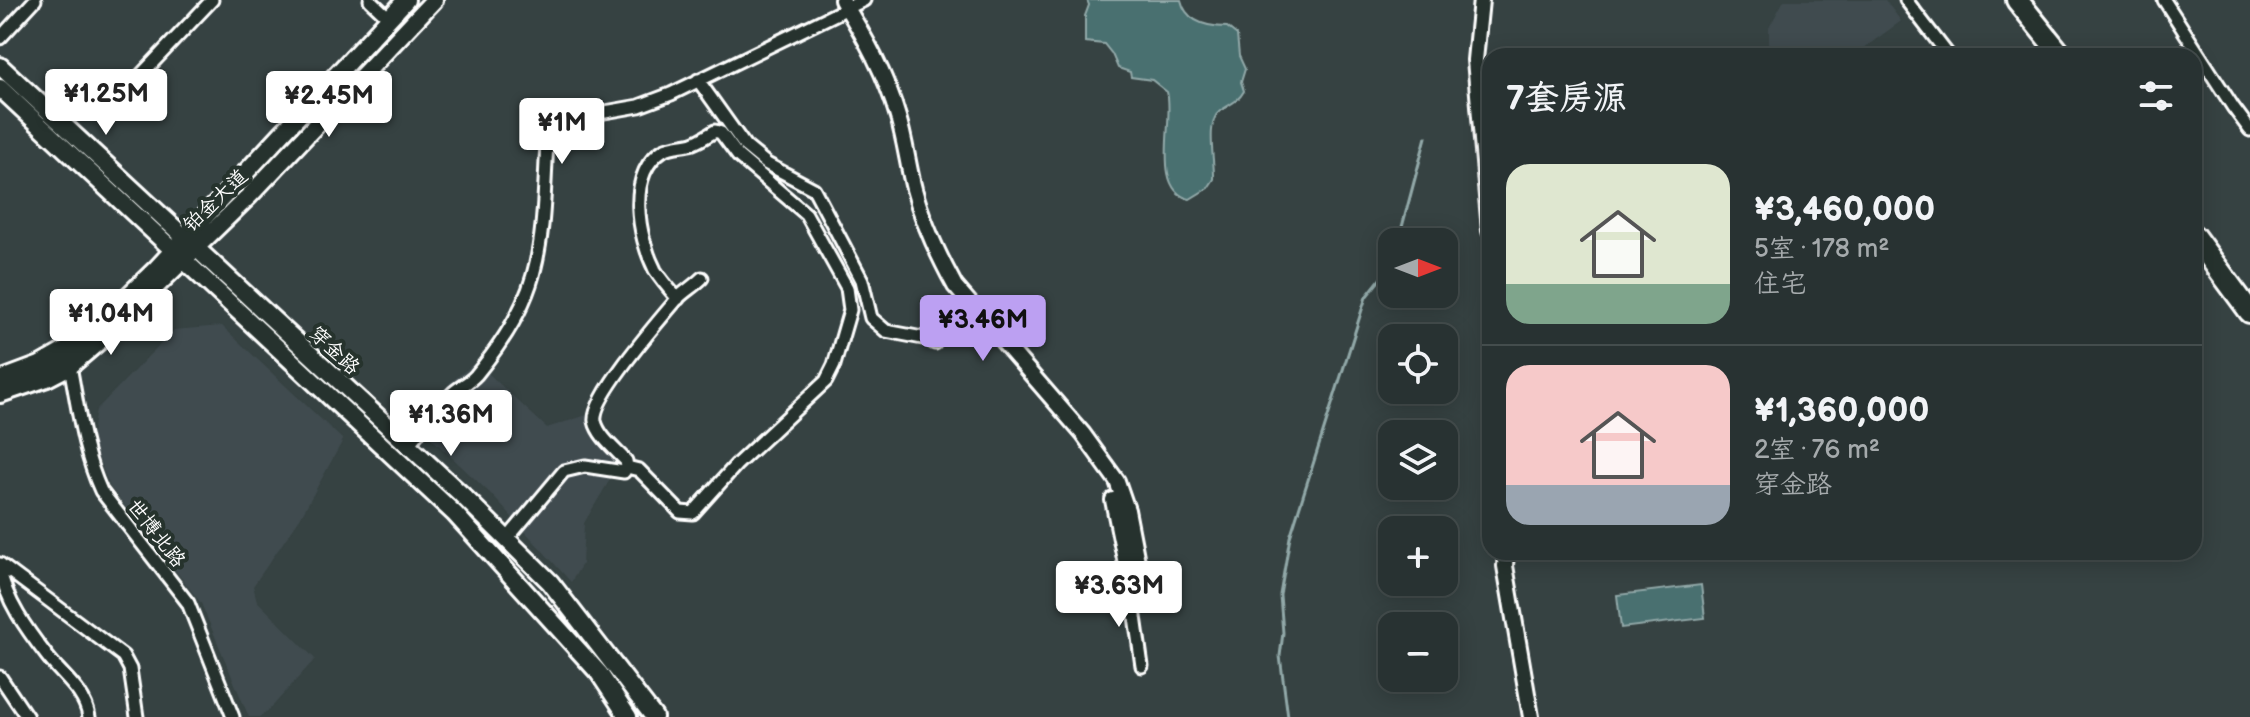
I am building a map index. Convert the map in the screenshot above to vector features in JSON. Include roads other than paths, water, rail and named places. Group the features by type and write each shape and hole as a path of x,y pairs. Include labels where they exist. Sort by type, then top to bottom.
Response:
{"highway":[{"path":"2017,0 2056,48"},
{"path":"2030,0 2066,48"},
{"path":"2202,229 2250,293"},
{"path":"2202,247 2250,312"}],"main road":[{"name":"铂金大道","path":"0,394 47,378 70,366 103,338 406,0"},
{"name":"铂金大道","path":"0,380 40,365 77,344 184,248 250,195 434,0"},
{"name":"穿金路","path":"0,66 455,514 599,673 623,715"},
{"name":"穿金路","path":"0,88 408,445 507,539 550,582 654,717"}],"street":[{"path":"0,38 35,0"},
{"path":"122,95 212,0"},
{"path":"370,0 389,18"},
{"path":"408,445 454,392 472,379 511,326 524,301 539,241 551,121 569,113 605,112 639,106 671,94 839,5 864,0"},
{"path":"1481,0 1475,60 1482,158"},
{"path":"1906,0 1943,48"},
{"path":"2164,0 2196,48"},
{"path":"839,5 876,81 889,120 904,191 931,263 947,292 1076,440 1108,486 1118,513 1142,666"},
{"path":"2202,57 2250,130"},
{"path":"698,80 745,146 767,164 814,189 862,280 871,318 886,331 935,343"},
{"path":"627,467 639,470 680,512 693,513 736,465 826,381 834,365 850,310 847,288 806,214 738,156 721,133 715,131 695,142 663,151 646,169 640,191 639,208 648,254 657,273 678,299"},
{"path":"507,539 564,471 585,466 624,472 626,461 600,432 595,413 613,379 678,299 702,278"},
{"name":"世博北路","path":"70,366 87,453 101,491 188,603 233,717"},
{"path":"1505,560 1531,717"},
{"path":"0,566 9,600 47,656 80,693 89,717"},
{"path":"0,566 123,656 130,669 137,717"},
{"path":"0,677 27,717"}],"water":[{"path":"1087,0 1181,0 1188,14 1199,22 1227,27 1237,35 1239,56 1245,69 1241,82 1244,91 1215,116 1212,133 1214,179 1208,188 1190,199 1178,193 1167,168 1167,92 1152,80 1131,77 1130,72 1118,68 1104,44 1085,42"},
{"path":"1701,585 1705,618 1621,628 1617,595"}],"waterway":[{"path":"1402,228 1426,137"},
{"path":"1288,717 1280,656 1283,633 1280,595 1290,537 1366,297 1378,282"}]}
